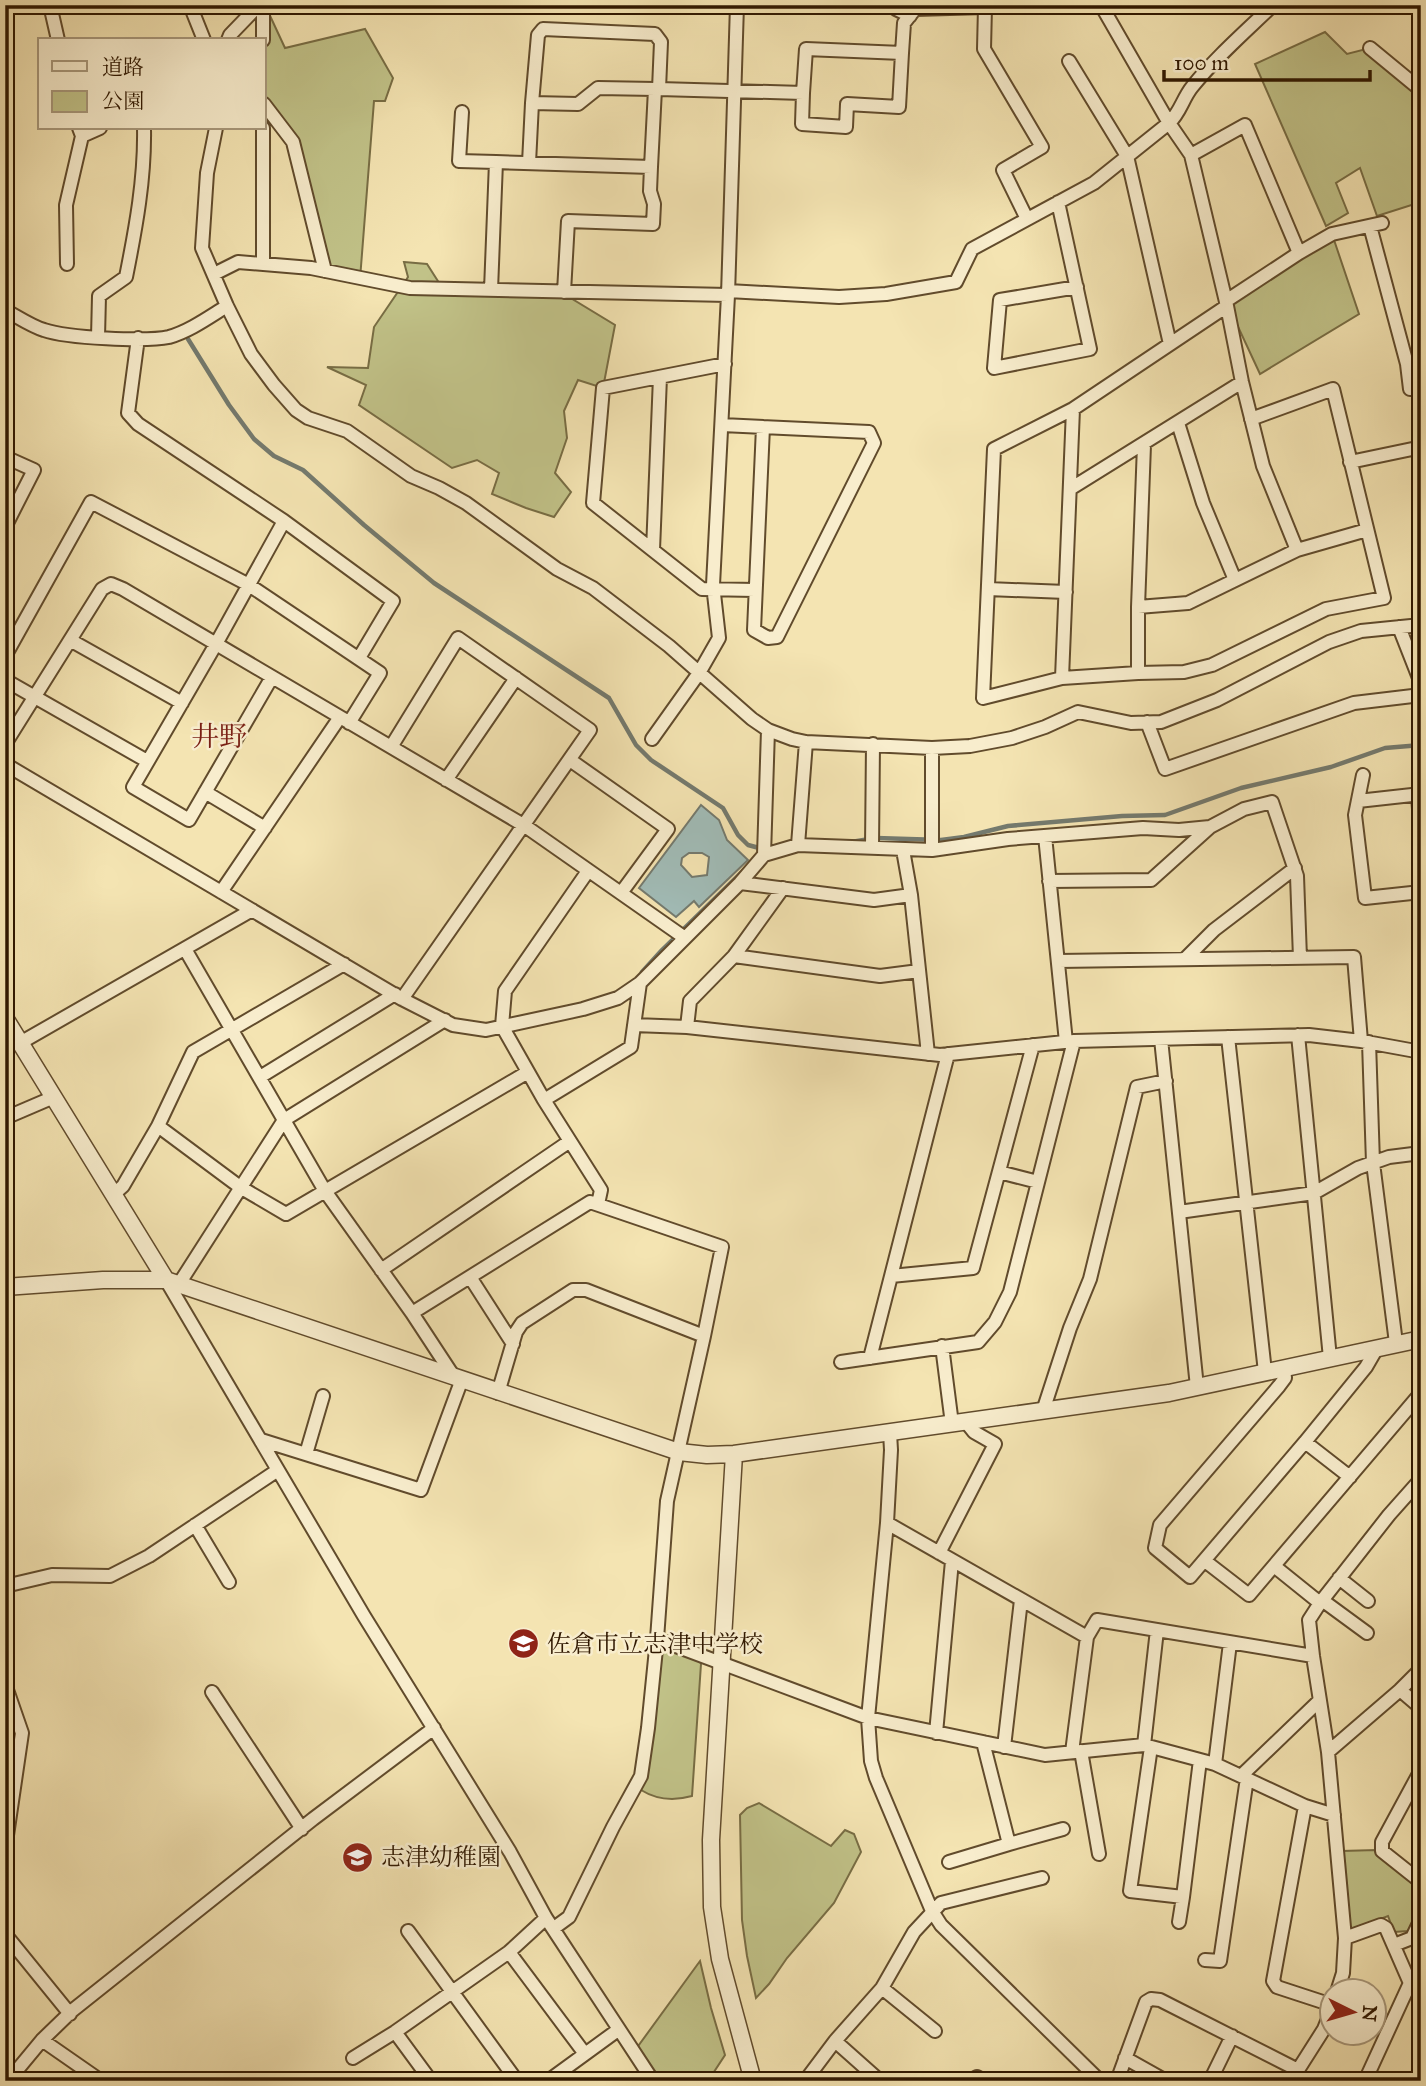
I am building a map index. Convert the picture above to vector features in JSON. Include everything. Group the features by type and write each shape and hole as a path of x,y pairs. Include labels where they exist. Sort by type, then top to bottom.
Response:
{"street":[{"path":"50,5 58,38"},
{"path":"190,5 203,38"},
{"path":"229,38 261,5"},
{"path":"261,5 263,38"},
{"path":"652,739 699,673 719,638 714,589 728,293 737,5"},
{"path":"894,5 896,9 910,16"},
{"path":"1101,5 1169,123 1191,155 1227,303 1241,382 1263,466 1297,550"},
{"path":"214,274 238,262 311,268 410,288 839,297 886,294 956,282 972,249 1094,183 1175,118 1190,89 1273,5"},
{"path":"902,53 806,48 802,124 846,127 847,104 899,107 904,23 915,9 988,6 985,49 1042,146 1003,170 1027,219"},
{"path":"529,163 538,35 543,30 656,34 661,41 651,167 653,224 568,221 564,292"},
{"path":"1370,48 1421,90"},
{"path":"1069,61 1127,156 1170,344"},
{"path":"533,103 578,104 598,88 803,93"},
{"path":"266,107 293,142 325,271"},
{"path":"462,112 460,161 651,167"},
{"path":"1191,155 1245,125 1299,253"},
{"path":"98,337 99,296 126,277 139,213 144,130"},
{"path":"216,130 207,173 202,247 251,354 296,410 308,418 346,431 411,476 466,503 557,569 593,588 668,646 768,730 806,742 932,748 970,746 1012,738 1078,712 1131,723 1161,722 1217,700 1329,642 1361,631 1421,625"},
{"path":"263,130 263,264"},
{"path":"67,264 66,205 80,132"},
{"path":"491,290 496,162"},
{"path":"1058,202 1077,287 1090,349 993,368 1000,300 1077,287"},
{"path":"1251,419 1333,389 1384,598 1326,608 1212,665 1184,671 1062,678 984,698 995,449 1073,409 1299,253 1332,234 1376,225 1407,364 1410,389"},
{"path":"5,310 42,330 59,334 138,338 169,337 227,306"},
{"path":"138,338 128,413 138,424 284,522 393,601 359,658"},
{"path":"725,364 603,388 593,503 702,589 755,590"},
{"path":"653,550 660,377"},
{"path":"1070,489 1241,382"},
{"path":"1062,678 1073,409"},
{"path":"1178,423 1203,503 1235,580"},
{"path":"722,425 764,427 869,432 874,443 777,637 768,638 754,630 764,427"},
{"path":"1138,673 1144,445"},
{"path":"1350,462 1417,448 1421,461"},
{"path":"5,457 34,470 5,527"},
{"path":"5,656 91,502 249,585 380,673 221,892"},
{"path":"272,677 189,820 132,787 284,522"},
{"path":"1138,607 1188,603 1297,550 1367,530"},
{"path":"5,744 102,589 111,584 525,826 685,938"},
{"path":"988,589 1066,592"},
{"path":"1399,626 1421,682"},
{"path":"260,1077 399,996 525,826 590,730 458,638 391,747"},
{"path":"70,640 182,702"},
{"path":"446,780 516,678"},
{"path":"5,680 147,761"},
{"path":"1147,722 1165,769 1354,703 1421,695"},
{"path":"764,855 768,730"},
{"path":"797,845 806,742"},
{"path":"872,847 873,744"},
{"path":"932,748 932,850"},
{"path":"570,760 668,829 621,894"},
{"path":"5,765 399,996 453,1025 486,1030 583,1009 618,998 639,983 685,938 764,855 797,845 932,850 1008,839 1143,828 1179,830 1210,827"},
{"path":"1363,775 1355,815 1365,898 1421,892"},
{"path":"205,792 265,828"},
{"path":"1358,801 1419,794 1421,837"},
{"path":"1049,881 1150,880 1210,827 1244,809 1272,802 1297,876 1300,958"},
{"path":"841,1362 978,1342 995,1322 1010,1292 1070,1042 1058,961 1045,836"},
{"path":"903,849 911,895 928,1054"},
{"path":"1185,959 1214,930 1295,868"},
{"path":"588,871 505,991 502,1026 544,1100 601,1190 598,1204"},
{"path":"740,883 874,900 911,895"},
{"path":"687,1027 690,1001 734,956 783,888"},
{"path":"20,1043 252,910"},
{"path":"185,948 325,1191 458,1378"},
{"path":"734,956 880,976 919,971"},
{"path":"1058,961 1354,957 1365,1042 1373,1163 1396,1343"},
{"path":"114,1194 123,1186 158,1126 193,1052 344,964"},
{"path":"544,1100 631,1047 639,983"},
{"path":"5,1018 114,1194 173,1282 278,1470 364,1616 510,1852 550,1923 653,2081"},
{"path":"173,1282 284,1120 445,1020"},
{"path":"634,1025 687,1027 928,1054 1070,1042 1298,1035 1365,1042 1421,1052"},
{"path":"1298,1035 1330,1358"},
{"path":"1228,1037 1265,1372"},
{"path":"1161,1039 1197,1387"},
{"path":"891,1276 973,1268 1033,1045"},
{"path":"870,1358 948,1054"},
{"path":"158,1126 240,1187 286,1214 528,1072"},
{"path":"1043,1411 1070,1328 1090,1279 1136,1087 1166,1081"},
{"path":"5,1118 54,1097"},
{"path":"382,1270 569,1141"},
{"path":"1179,1212 1314,1193 1358,1168 1390,1157 1421,1153"},
{"path":"999,1172 1038,1182"},
{"path":"353,2058 395,2032 550,1923 569,1917 613,1827 635,1791 641,1776 648,1728 667,1501 722,1247 590,1202 412,1313"},
{"path":"470,1277 513,1344"},
{"path":"5,1287 103,1280 173,1282 679,1452 707,1455 734,1454 1169,1393 1421,1339"},
{"path":"498,1392 516,1332 522,1323 573,1290 586,1290 704,1336"},
{"path":"939,1553 995,1444 959,1423 942,1346"},
{"path":"1284,1368 1284,1378 1279,1386 1160,1525 1155,1548 1189,1577 1367,1367 1377,1348"},
{"path":"261,1440 421,1490 458,1378"},
{"path":"1205,1561 1249,1595 1421,1393"},
{"path":"306,1454 323,1396"},
{"path":"890,1433 887,1523 868,1718 870,1750 876,1778 932,1911 941,1925 1100,2081"},
{"path":"1305,1442 1350,1477"},
{"path":"734,1454 711,1840 712,1907 720,1959 753,2081"},
{"path":"5,1586 52,1575 110,1576 149,1556 278,1470"},
{"path":"1341,1978 1345,1937 1334,1815 1309,1620 1389,1515 1421,1479"},
{"path":"887,1523 1087,1637"},
{"path":"195,1525 229,1582"},
{"path":"936,1734 952,1561"},
{"path":"1274,1566 1367,1633"},
{"path":"1339,1578 1368,1601"},
{"path":"1004,1746 1021,1600"},
{"path":"1098,1854 1076,1752 1087,1637 1097,1620 1312,1656"},
{"path":"1157,1630 1148,1746 1130,1891 1183,1897"},
{"path":"657,1639 868,1718 1045,1755 1148,1746 1215,1764 1305,1806 1334,1815"},
{"path":"1215,1764 1230,1643"},
{"path":"1328,1752 1421,1669"},
{"path":"5,1684 22,1733 5,1849"},
{"path":"1400,1690 1421,1709"},
{"path":"212,1692 302,1829"},
{"path":"1205,1960 1220,1961 1245,1777 1319,1700"},
{"path":"8,2081 42,2040 70,2014 302,1829 434,1728"},
{"path":"983,1742 1009,1844"},
{"path":"1179,1922 1200,1760"},
{"path":"1421,1770 1382,1842 1382,1851 1421,1882"},
{"path":"1305,1806 1273,1981 1277,1987 1318,2002"},
{"path":"949,1862 1063,1829"},
{"path":"805,2081 835,2041 882,1988 914,1932 941,1903 1042,1878"},
{"path":"1394,1945 1417,1940 1421,1919"},
{"path":"1345,1937 1381,1925 1387,1928 1410,1983 1421,1997"},
{"path":"408,1931 517,2081"},
{"path":"5,1934 70,2014"},
{"path":"509,1952 584,2054"},
{"path":"1365,2081 1410,1983"},
{"path":"882,1988 934,2031"},
{"path":"1116,2081 1146,2002 1151,1999 1160,2000 1232,2036 1295,2078 1318,2039"},
{"path":"548,2081 618,2030"},
{"path":"395,2032 431,2081"},
{"path":"1210,2081 1232,2036"},
{"path":"42,2040 100,2081"},
{"path":"835,2041 880,2081"},
{"path":"1125,2058 1166,2081"},
{"path":"970,2081 977,2077 984,2081"}],"green space":[{"path":"265,5 285,48 365,29 393,78 385,101 374,101 360,279 325,271 293,142 266,107"},
{"path":"1325,32 1347,54 1370,48 1421,80 1421,202 1377,216 1360,168 1336,183 1348,213 1326,226 1255,64"},
{"path":"1332,234 1359,314 1260,374 1226,301"},
{"path":"404,262 427,264 443,289 559,291 615,325 603,388 578,380 564,411 567,438 555,473 571,492 554,517 492,494 499,473 477,460 452,468 359,405 366,385 327,367 368,368 374,327 408,277"},
{"path":"662,1647 699,1659 701,1664 692,1796 679,1799 659,1798 641,1790"},
{"path":"759,1803 831,1846 845,1830 854,1834 861,1852 834,1903 756,1998 742,1920 740,1815 747,1808"},
{"path":"1376,1850 1376,1853 1421,1890 1421,1905 1408,1931 1394,1932 1388,1916 1354,1929 1349,1928 1342,1851"},
{"path":"700,1961 725,2055 708,2081 658,2081 636,2049"}],"water":[{"path":"701,805 719,820 727,840 748,860 699,907 694,901 676,917 639,888","holes":["689,853 702,853 709,857 707,875 692,877 681,865 682,858"]}],"waterway":[{"path":"188,339 229,405 254,439 274,456 303,470 434,583 609,698 636,745 651,760 723,808 738,835 748,845 763,849"},
{"path":"851,842 876,838 941,840 1008,826 1165,815 1241,788 1331,767 1385,748 1421,745"},
{"path":"642,972 743,871"}],"place":[{"name":"佐倉市立志津中学校","path":"524,1644"},
{"name":"志津幼稚園","path":"358,1857"}],"district":[{"name":"井野","path":"219,736"}]}
